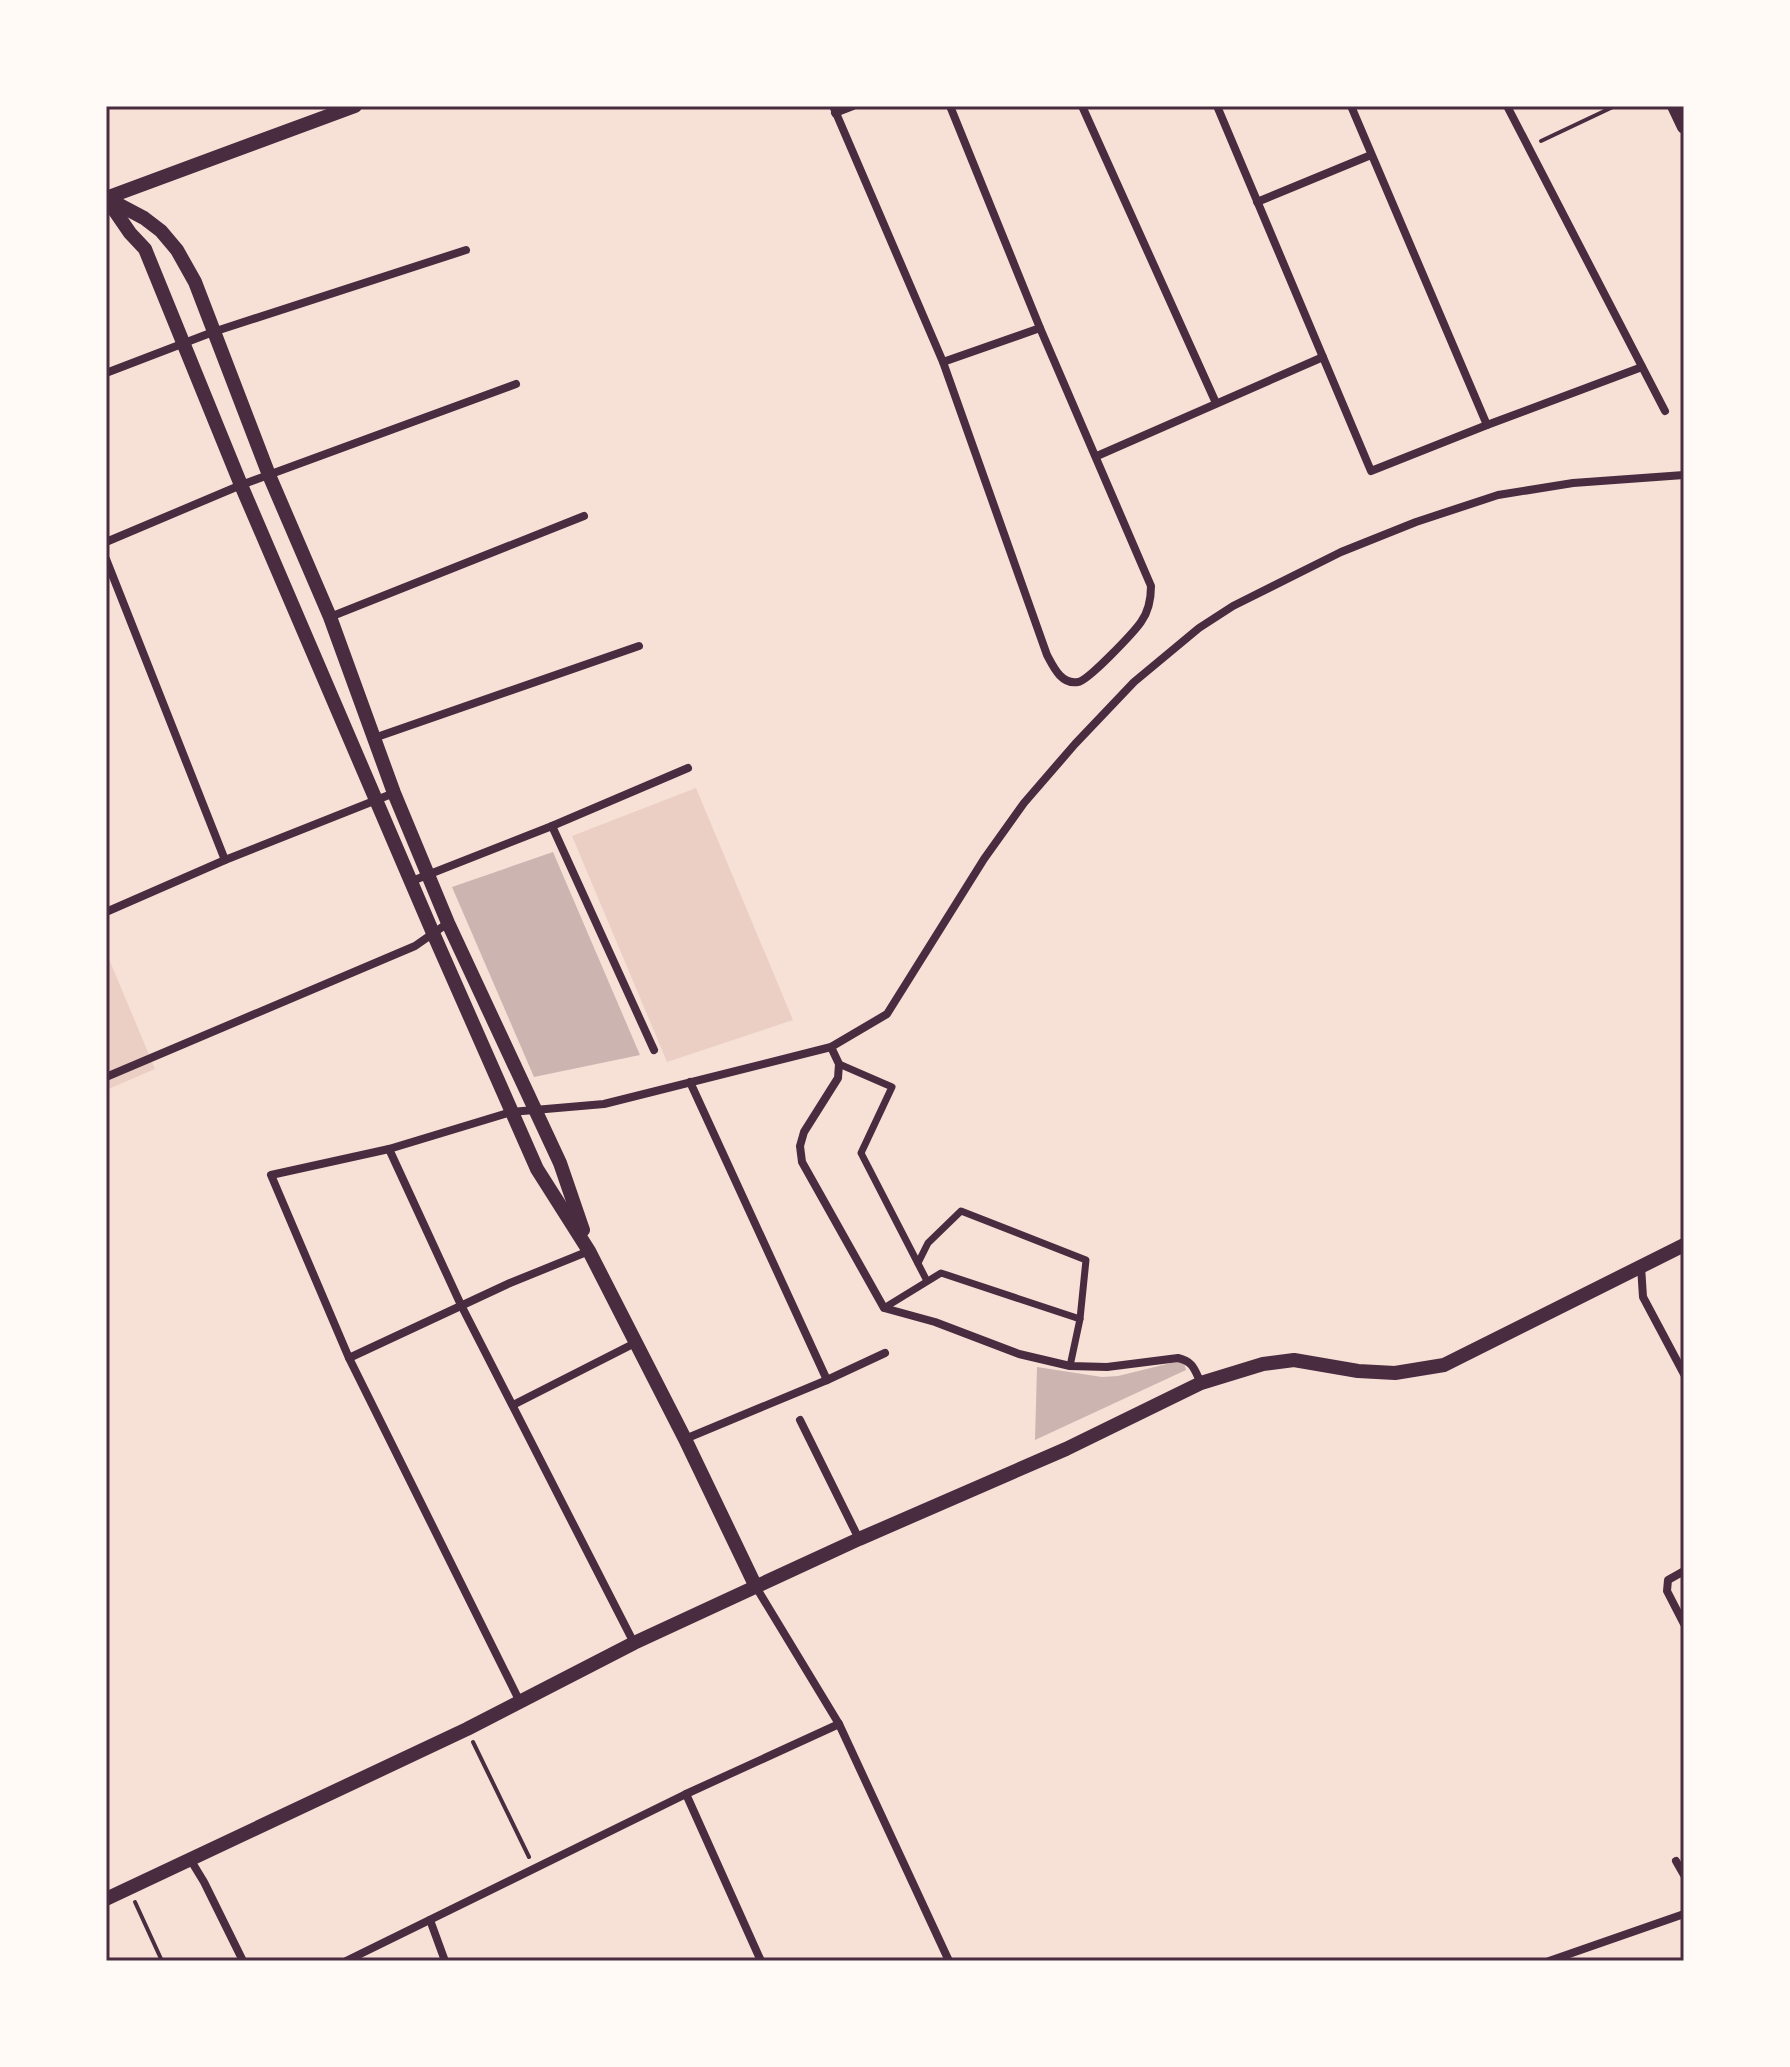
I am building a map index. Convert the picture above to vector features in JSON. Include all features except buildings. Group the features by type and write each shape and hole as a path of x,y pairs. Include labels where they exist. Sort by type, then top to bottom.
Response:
{"street":[{"path":"106,198 355,106"},
{"path":"853,106 834,109 943,362 1047,655 1055,671 1077,683 1086,678 1143,620 1151,601 1151,586 1040,328 950,106"},
{"path":"1082,106 1216,403"},
{"path":"1217,106 1371,471 1642,367"},
{"path":"1351,106 1487,425"},
{"path":"1507,106 1665,411"},
{"path":"1674,106 1684,127"},
{"path":"1257,202 1371,155"},
{"path":"106,198 144,218 161,231 177,250 195,282 269,475 330,617 427,875 560,1163 589,1251"},
{"path":"106,198 145,249 241,485 537,1169 589,1251 756,1587 839,1724 949,1961"},
{"path":"106,373 213,332 466,250"},
{"path":"943,362 1040,328"},
{"path":"1097,456 1323,357"},
{"path":"106,542 241,485 516,384"},
{"path":"520,1703 349,1358 271,1175 389,1149 511,1112 604,1104 831,1047 887,1014 984,859 1024,803 1134,682 1199,628 1233,606 1341,552 1416,522 1498,495 1573,483 1684,475"},
{"path":"330,617 584,516"},
{"path":"106,559 225,860"},
{"path":"374,738 639,646"},
{"path":"412,881 688,768"},
{"path":"106,912 225,860 394,793"},
{"path":"552,826 654,1050"},
{"path":"106,1077 415,946 448,923"},
{"path":"831,1047 839,1064 838,1078 804,1132 800,1146 802,1162 884,1308 935,1322 1019,1354 1070,1366 1107,1367 1178,1358 1187,1360 1201,1383"},
{"path":"839,1064 892,1087 861,1153 927,1281"},
{"path":"690,1082 827,1380"},
{"path":"389,1149 461,1305 634,1643"},
{"path":"918,1263 928,1243 961,1211 1086,1260 1080,1319 1070,1366"},
{"path":"106,1899 467,1729 634,1643 859,1539 1066,1449 1201,1383 1263,1364 1294,1360 1358,1371 1395,1373 1444,1365 1684,1245"},
{"path":"349,1358 461,1305 589,1251"},
{"path":"1641,1266 1643,1297 1684,1374"},
{"path":"884,1308 941,1273 1080,1319"},
{"path":"513,1405 635,1343"},
{"path":"685,1439 885,1353"},
{"path":"800,1420 859,1539"},
{"path":"1684,1571 1668,1580 1667,1591 1684,1624"},
{"path":"346,1961 686,1794 839,1724"},
{"path":"686,1794 761,1961"},
{"path":"190,1859 243,1961"},
{"path":"1676,1861 1684,1875"},
{"path":"1549,1961 1684,1914"},
{"path":"430,1920 445,1961"}],"path":[{"path":"1528,147 1615,106"},
{"path":"467,1729 535,1868"},
{"path":"129,1889 162,1961"}],"shaded area":[{"path":"696,788 793,1020 667,1062 572,836"},
{"path":"106,952 155,1069 106,1090"}]}
